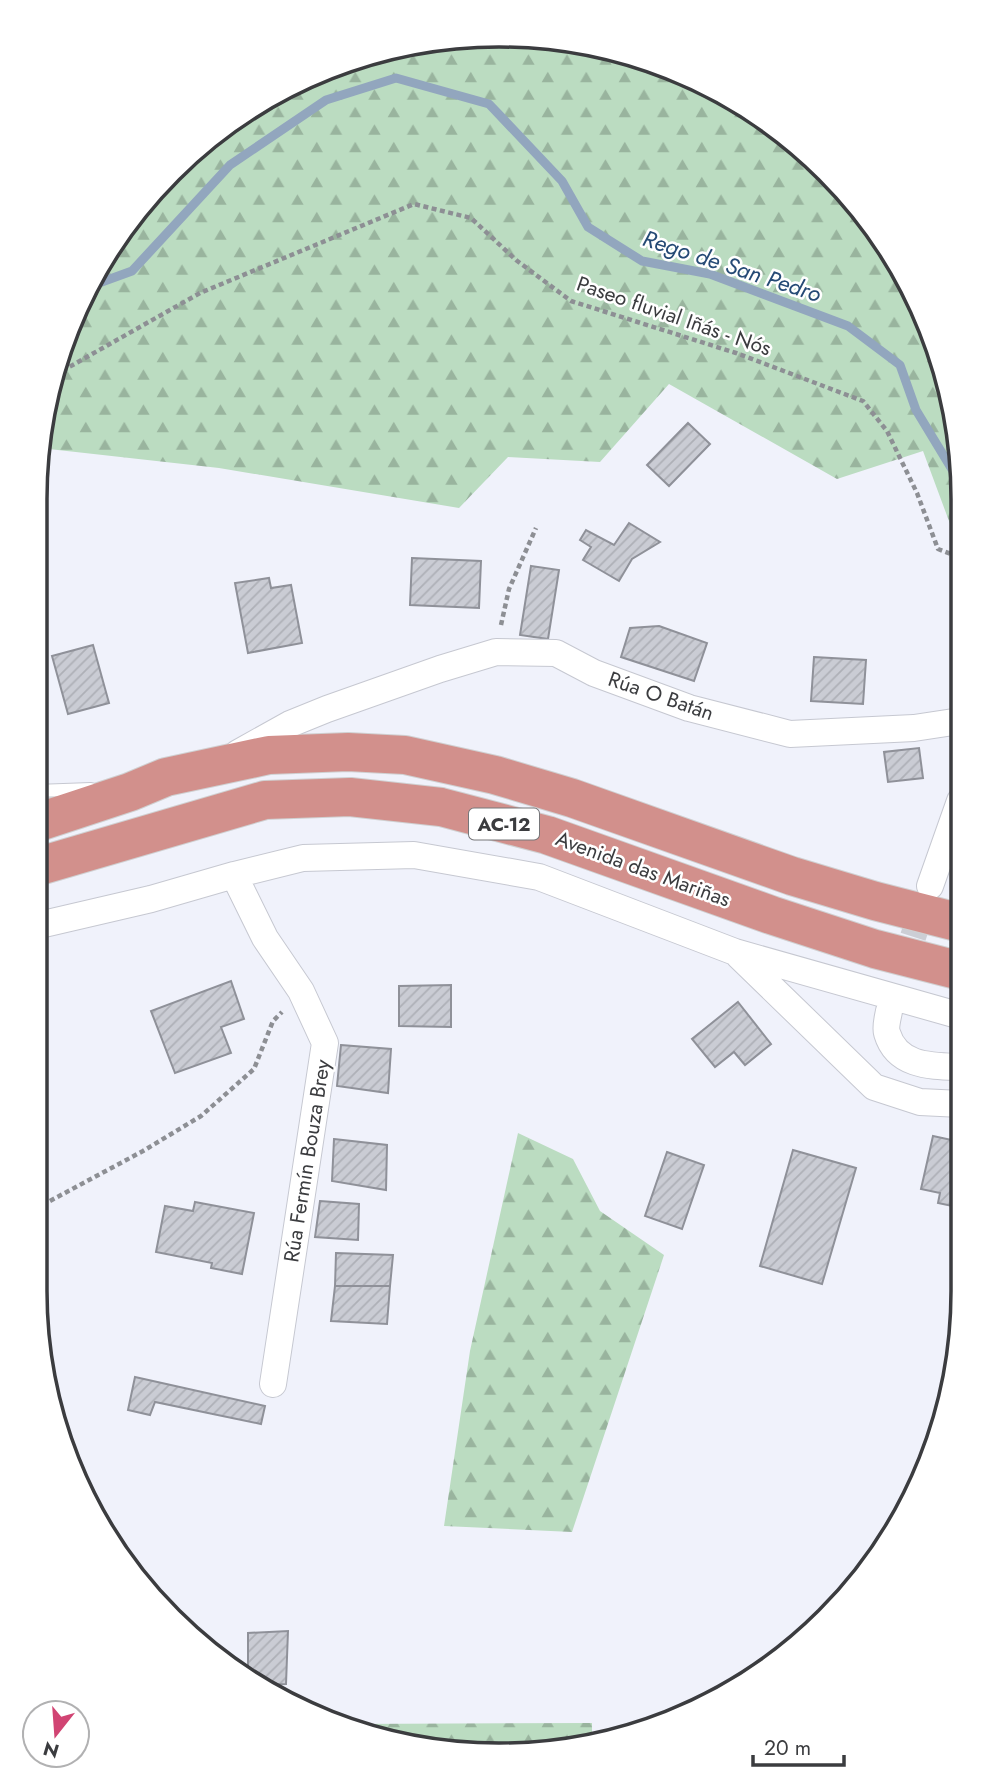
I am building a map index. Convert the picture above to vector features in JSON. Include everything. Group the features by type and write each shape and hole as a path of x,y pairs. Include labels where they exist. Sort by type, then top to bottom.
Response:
{"highway":[{"name":"Avenida das Mariñas","path":"47,818 130,792 166,777 269,755 348,752 405,755 495,775 572,798 792,876 951,920"},
{"name":"Avenida das Mariñas","path":"47,864 265,800 350,797 441,807 547,835 771,915 875,949 951,968"}],"street":[{"name":"Rúa O Batán","path":"496,652 556,653 594,673 689,708 790,734 914,729 951,722"},
{"name":"Avenida das Mariñas","path":"216,766 302,719 428,673 496,652"},
{"path":"930,886 951,826"},
{"name":"Avenida das Mariñas","path":"47,923 151,899 303,858 414,855 539,877 735,952 951,1013"},
{"name":"Rúa Fermín Bouza Brey","path":"233,875 265,938 301,991 325,1043 272,1384"},
{"name":"Avenida das Mariñas","path":"735,952 874,1087 920,1102 951,1104"},
{"path":"889,1011 886,1031 898,1054 925,1066 951,1067"}],"lane":[{"path":"47,791 83,789 130,792"}],"path":[{"name":"Paseo fluvial Iñás - Nós","path":"67,368 200,293 414,204 471,218 516,260 572,301 736,353 863,401 887,431 917,493 938,549 951,554"},
{"path":"496,652 509,589 536,528"},
{"path":"47,1203 201,1116 254,1069 273,1021 301,991"}],"green space":[{"path":"469,48 529,48 616,63 644,71 699,94 750,123 774,141 797,159 839,201 875,248 890,273 927,354 947,440 951,526 923,451 837,479 669,384 600,462 508,457 459,508 219,468 50,449 56,411 71,354 94,299 123,248 159,201 201,159 248,123 299,94 354,71 411,56"},
{"path":"518,1133 573,1159 600,1211 664,1255 572,1532 444,1526 470,1351"},
{"path":"592,1723 592,1733 529,1742 469,1742 411,1734 371,1724"}],"building":[{"path":"688,423 710,444 669,486 647,465"},
{"path":"629,523 660,542 632,559 619,581 583,560 591,547 580,540 586,530 614,545"},
{"path":"412,558 481,561 479,608 410,605"},
{"path":"531,566 559,570 548,639 520,635"},
{"path":"269,578 271,588 291,585 302,643 248,653 235,583"},
{"path":"659,626 707,643 694,681 621,657 630,628"},
{"path":"93,645 109,703 68,714 52,656"},
{"path":"814,657 866,660 863,704 811,701"},
{"path":"919,748 923,778 888,782 884,752"},
{"path":"231,981 244,1019 221,1027 231,1053 175,1073 151,1011"},
{"path":"451,985 451,1027 399,1026 399,986"},
{"path":"738,1002 771,1044 745,1065 734,1052 715,1067 692,1039"},
{"path":"341,1045 391,1049 388,1093 337,1086"},
{"path":"933,1136 951,1140 951,1206 938,1203 940,1193 921,1189"},
{"path":"334,1139 387,1145 386,1190 332,1181"},
{"path":"793,1150 856,1168 822,1284 760,1266"},
{"path":"667,1152 704,1165 682,1229 645,1216"},
{"path":"320,1201 359,1204 358,1240 315,1237"},
{"path":"195,1202 254,1213 242,1274 211,1268 212,1263 156,1252 165,1206 193,1211"},
{"path":"336,1253 393,1255 390,1286 335,1286"},
{"path":"335,1286 390,1286 387,1324 331,1321"},
{"path":"135,1377 265,1406 261,1424 155,1402 150,1415 128,1410"},
{"path":"288,1631 286,1684 277,1684 248,1667 248,1633"}],"waterway":[{"name":"Rego de San Pedro","path":"103,281 132,271 230,165 326,100 396,78 489,104 562,181 588,227 642,261 710,274 848,326 900,365 916,410 950,466"}],"tunnel":[{"path":"889,1011 926,897"}]}
